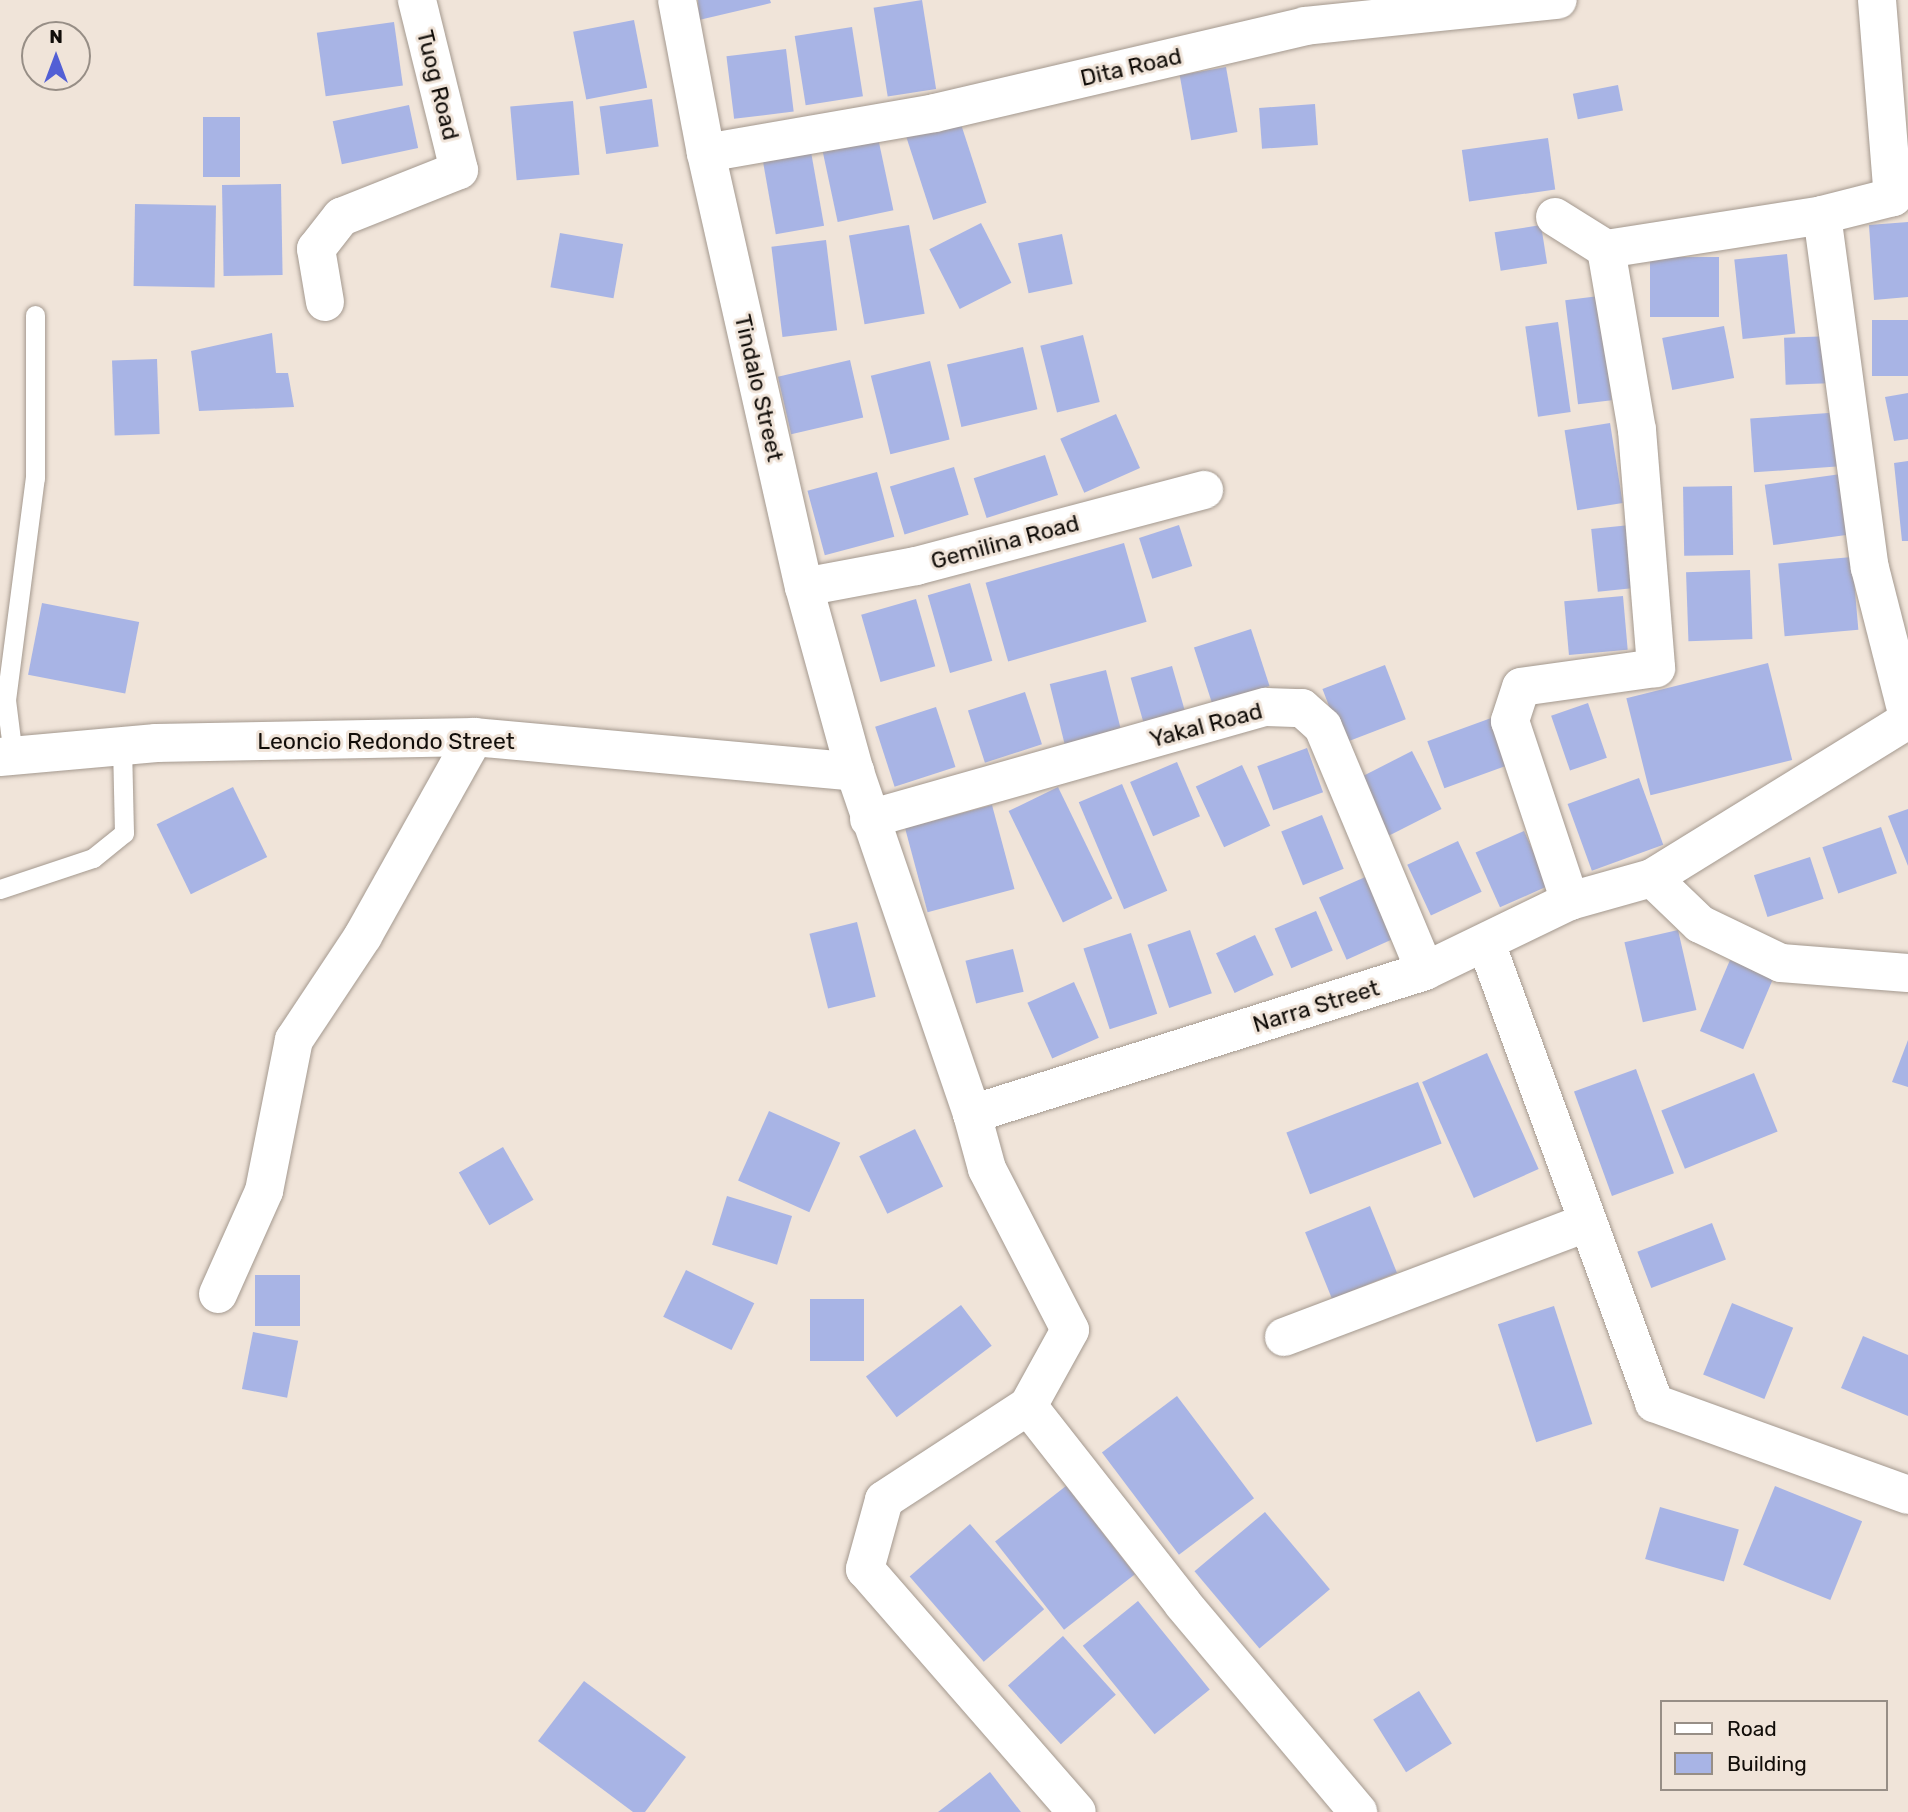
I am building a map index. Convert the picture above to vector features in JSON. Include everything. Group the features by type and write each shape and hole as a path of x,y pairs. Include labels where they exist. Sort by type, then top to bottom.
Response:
{"street":[{"name":"Tuog Road","path":"325,302 316,249 341,217 459,170 417,0"},
{"name":"Tindalo Street","path":"677,0 706,153 804,587 855,772 972,1114 987,1169 1070,1330 1028,1406"},
{"name":"Dita Road","path":"706,153 934,113 1305,26 1558,0"},
{"path":"1555,217 1606,249 1822,215 1900,196 1877,0"},
{"path":"1822,215 1870,568 1908,719"},
{"path":"1570,901 1510,721 1521,687 1656,668 1637,430 1606,249"},
{"name":"Gemilina Road","path":"804,587 916,566 1204,489"},
{"name":"Yakal Road","path":"869,819 1266,707 1302,708 1323,727 1425,971"},
{"name":"Narra Street","path":"972,1114 1425,971 1570,901 1652,878 1908,719"},
{"path":"218,1294 264,1191 294,1040 363,936 474,737"},
{"name":"Leoncio Redondo Street","path":"6,757 122,747 474,737 855,772"},
{"path":"1652,878 1700,924 1781,963 1908,973"},
{"path":"1486,943 1586,1223 1654,1403 1908,1496"},
{"path":"1284,1337 1586,1223"},
{"path":"1077,1812 865,1569 884,1500 1028,1406 1183,1604 1358,1812"}],"lane":[{"path":"6,757 6,700 35,478 34,315"},
{"path":"0,889 93,858 124,833 122,747"}],"building":[{"path":"698,0 770,0 771,3 699,20"},
{"path":"922,0 936,89 888,97 874,8"},
{"path":"634,20 647,88 586,100 573,32"},
{"path":"394,22 403,85 326,96 317,33"},
{"path":"852,27 863,96 806,105 795,36"},
{"path":"786,49 794,112 734,119 726,56"},
{"path":"1226,67 1237,132 1191,140 1180,75"},
{"path":"1618,85 1623,111 1578,119 1573,94"},
{"path":"652,99 659,147 606,154 600,106"},
{"path":"573,101 579,175 517,180 510,106"},
{"path":"1315,104 1318,145 1262,149 1259,108"},
{"path":"409,105 418,148 342,164 333,121"},
{"path":"203,117 240,117 240,177 203,177"},
{"path":"959,118 987,203 933,220 906,135"},
{"path":"877,133 893,210 838,222 821,145"},
{"path":"1548,138 1555,189 1469,202 1462,150"},
{"path":"810,146 824,226 776,234 762,155"},
{"path":"281,184 283,275 224,276 222,185"},
{"path":"135,204 216,205 215,287 134,286"},
{"path":"1908,222 1908,297 1874,300 1869,225"},
{"path":"981,223 1011,283 960,309 929,249"},
{"path":"909,225 925,314 865,324 849,236"},
{"path":"1541,225 1547,264 1501,271 1495,232"},
{"path":"560,233 623,244 613,298 550,287"},
{"path":"1062,234 1073,284 1029,293 1018,243"},
{"path":"826,240 837,330 783,337 771,247"},
{"path":"1787,254 1795,334 1743,339 1734,260"},
{"path":"1650,257 1719,257 1719,317 1650,317"},
{"path":"1599,296 1612,400 1578,404 1565,300"},
{"path":"1872,320 1908,320 1908,376 1872,376"},
{"path":"1558,322 1571,412 1538,417 1525,327"},
{"path":"1724,326 1734,378 1672,390 1662,338"},
{"path":"272,333 276,373 288,373 294,407 199,411 191,351"},
{"path":"1083,335 1100,402 1057,413 1040,346"},
{"path":"1834,336 1836,383 1786,385 1784,338"},
{"path":"1023,347 1037,409 961,427 947,365"},
{"path":"157,359 160,434 115,436 112,361"},
{"path":"850,360 863,417 791,434 778,377"},
{"path":"930,361 950,440 890,454 871,376"},
{"path":"1908,393 1908,439 1894,441 1885,397"},
{"path":"1843,412 1847,466 1754,472 1750,418"},
{"path":"1116,414 1140,468 1084,493 1060,439"},
{"path":"1610,423 1623,503 1577,510 1565,430"},
{"path":"1045,455 1058,495 987,518 974,478"},
{"path":"1908,461 1908,541 1902,541 1894,463"},
{"path":"954,467 969,515 905,534 890,487"},
{"path":"877,472 894,537 825,555 807,491"},
{"path":"1841,474 1849,534 1773,545 1765,485"},
{"path":"1732,486 1733,555 1684,556 1683,487"},
{"path":"1179,525 1192,566 1152,579 1139,538"},
{"path":"1630,525 1637,588 1598,592 1591,529"},
{"path":"1124,543 1147,622 1008,662 986,583"},
{"path":"1852,557 1858,630 1785,636 1778,563"},
{"path":"1750,570 1752,639 1688,641 1686,572"},
{"path":"970,583 992,661 950,673 928,595"},
{"path":"1623,596 1628,650 1569,655 1564,601"},
{"path":"916,599 935,666 881,682 861,615"},
{"path":"42,603 139,622 125,694 28,675"},
{"path":"1251,629 1270,686 1212,705 1194,648"},
{"path":"1768,663 1792,760 1651,795 1626,698"},
{"path":"1385,665 1406,719 1343,743 1322,689"},
{"path":"1172,666 1185,710 1143,722 1131,678"},
{"path":"1106,670 1121,732 1065,746 1050,684"},
{"path":"1025,692 1042,744 985,763 968,711"},
{"path":"1588,703 1607,758 1570,771 1551,716"},
{"path":"936,707 955,767 895,787 875,727"},
{"path":"1494,717 1511,764 1444,788 1427,741"},
{"path":"1307,748 1323,792 1273,810 1257,766"},
{"path":"1412,751 1442,809 1386,837 1357,779"},
{"path":"1177,762 1200,816 1153,836 1130,782"},
{"path":"1242,765 1270,826 1224,847 1196,787"},
{"path":"1639,778 1663,845 1592,871 1568,804"},
{"path":"1122,784 1167,891 1124,909 1079,802"},
{"path":"233,787 267,857 191,894 157,824"},
{"path":"1058,787 1112,898 1063,923 1009,811"},
{"path":"992,805 1015,889 928,912 905,828"},
{"path":"1908,809 1908,866 1888,816"},
{"path":"1322,815 1344,869 1303,885 1281,831"},
{"path":"1881,827 1897,873 1838,894 1822,847"},
{"path":"1524,831 1548,886 1500,907 1476,853"},
{"path":"1458,841 1482,892 1431,915 1407,865"},
{"path":"1810,857 1824,899 1767,917 1754,875"},
{"path":"1372,874 1400,936 1347,960 1319,898"},
{"path":"1316,911 1333,951 1291,968 1275,929"},
{"path":"857,922 876,997 828,1009 809,934"},
{"path":"1190,930 1212,993 1169,1008 1147,945"},
{"path":"1678,930 1696,1010 1643,1022 1624,942"},
{"path":"1131,933 1157,1014 1110,1029 1083,948"},
{"path":"1255,935 1274,975 1235,993 1216,953"},
{"path":"1013,949 1024,992 976,1004 965,961"},
{"path":"1730,960 1773,978 1743,1049 1700,1031"},
{"path":"1074,982 1099,1038 1052,1058 1027,1003"},
{"path":"1908,1040 1908,1087 1892,1082"},
{"path":"1487,1053 1539,1169 1474,1198 1422,1082"},
{"path":"1636,1069 1674,1173 1612,1196 1574,1092"},
{"path":"1754,1073 1778,1131 1685,1169 1661,1110"},
{"path":"1418,1082 1442,1144 1310,1194 1286,1133"},
{"path":"769,1111 840,1143 809,1212 738,1180"},
{"path":"915,1129 943,1187 887,1214 859,1156"},
{"path":"503,1147 534,1200 489,1225 459,1172"},
{"path":"727,1196 792,1216 777,1265 712,1245"},
{"path":"1370,1206 1397,1273 1332,1299 1305,1232"},
{"path":"1712,1223 1726,1259 1651,1288 1637,1252"},
{"path":"686,1270 754,1303 732,1350 663,1317"},
{"path":"255,1275 300,1275 300,1326 255,1326"},
{"path":"810,1299 864,1299 864,1361 810,1361"},
{"path":"1732,1303 1793,1328 1764,1399 1703,1374"},
{"path":"961,1305 992,1346 897,1417 866,1377"},
{"path":"1554,1306 1592,1424 1536,1442 1498,1324"},
{"path":"253,1332 298,1341 287,1398 242,1389"},
{"path":"1863,1336 1908,1355 1908,1416 1841,1388"},
{"path":"1177,1396 1254,1498 1179,1555 1102,1453"},
{"path":"1066,1486 1135,1574 1064,1630 995,1541"},
{"path":"1775,1486 1862,1521 1830,1600 1743,1565"},
{"path":"1660,1507 1739,1530 1724,1582 1645,1559"},
{"path":"1265,1512 1330,1589 1259,1649 1195,1571"},
{"path":"970,1524 1044,1609 984,1662 910,1576"},
{"path":"1138,1601 1210,1690 1155,1734 1083,1646"},
{"path":"1063,1636 1116,1695 1061,1744 1008,1686"},
{"path":"584,1681 686,1757 645,1812 633,1812 538,1741"},
{"path":"1419,1691 1452,1744 1406,1772 1373,1720"},
{"path":"990,1772 1021,1812 938,1812"}]}
